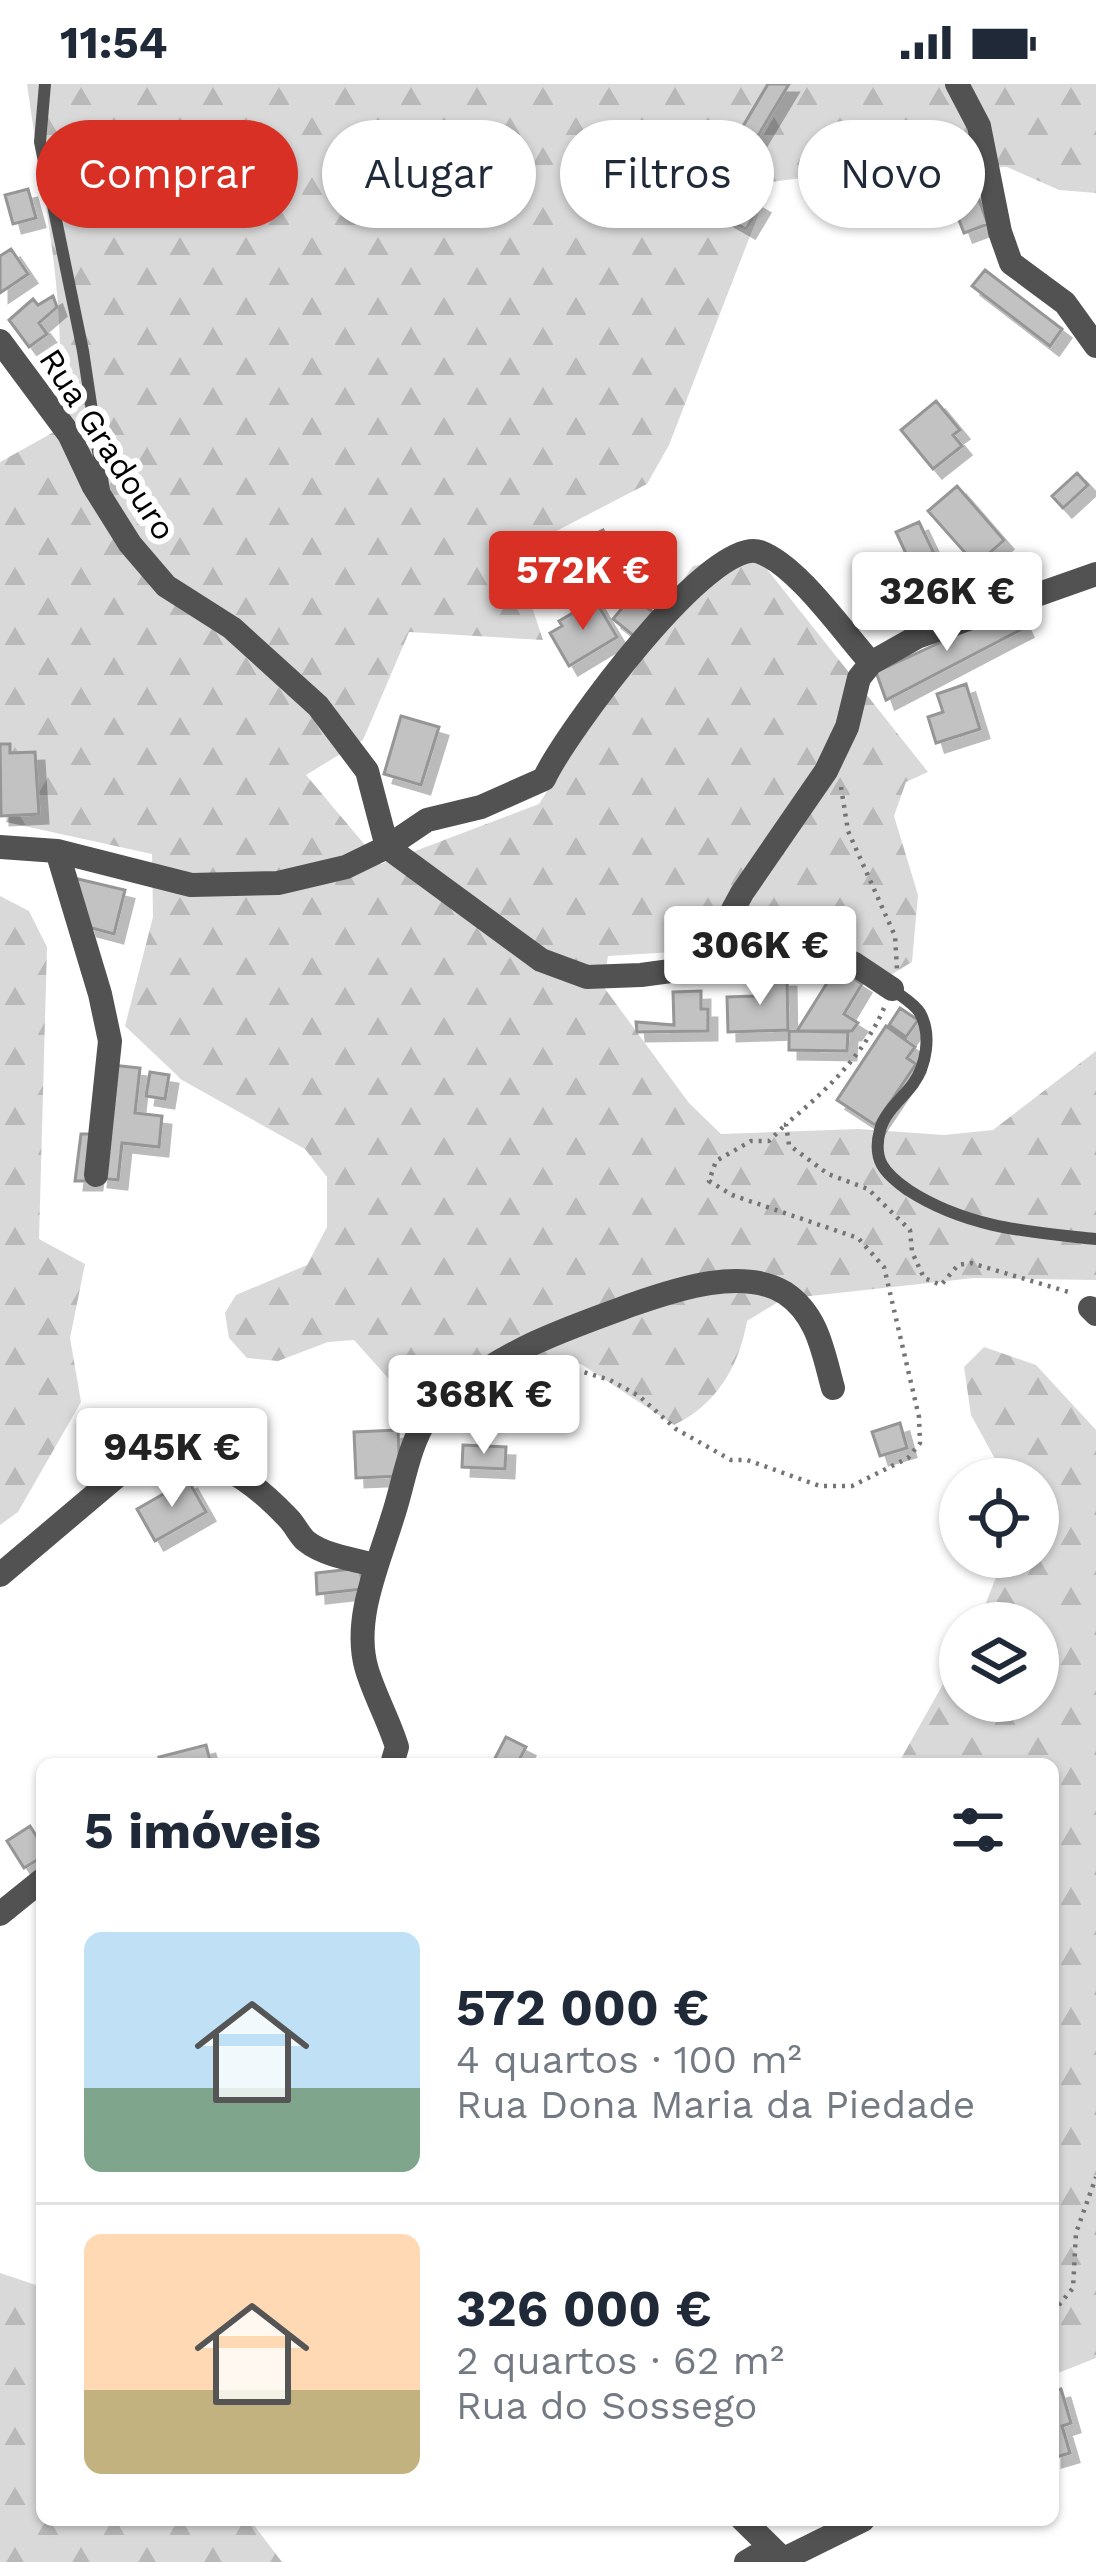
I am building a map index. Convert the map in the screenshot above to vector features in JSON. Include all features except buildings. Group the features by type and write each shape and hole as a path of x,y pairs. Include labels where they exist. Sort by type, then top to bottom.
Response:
{"street":[{"path":"957,84 980,126 1000,232 1011,263 1065,303 1096,346"},
{"name":"Rua Gradouro","path":"0,341 69,434 130,544 166,586 232,628 318,706 367,771 387,847"},
{"path":"0,847 57,851 191,885 278,884 346,867 427,820 481,807 544,779 557,749 588,706 683,595 706,573 746,550 758,550 787,568 871,663"},
{"path":"702,967 742,892 836,752 859,678 871,663 917,638 1096,574"},
{"path":"387,847 542,960 587,976 641,975 811,952 853,963 892,989"},
{"path":"57,851 110,1041 97,1175"},
{"path":"394,1758 397,1747 366,1668 363,1644 376,1564 409,1453 430,1412 471,1378 532,1340 645,1300 715,1283 748,1281 783,1292 812,1318 833,1388"},
{"path":"0,1575 142,1455 166,1453 200,1456 234,1470 288,1518 307,1542 345,1558 376,1564"},
{"path":"0,1914 36,1885"},
{"path":"748,2526 784,2560"},
{"path":"746,2562 756,2556 784,2560 851,2526"}],"lane":[{"path":"45,84 40,142 83,351 106,507"},
{"path":"892,989 920,1011 926,1033 925,1061 881,1124 875,1154 885,1174 932,1205 972,1222 1096,1239"}],"path":[{"path":"836,752 848,832 895,936 898,962 892,989"},
{"path":"534,1363 557,1362 610,1380 639,1396 676,1429 731,1460 747,1460 820,1486 852,1486 908,1458 920,1443 919,1417 884,1267 858,1238 732,1195 709,1181 716,1161 751,1141 769,1141 785,1124"},
{"path":"1059,2305 1073,2288 1076,2233 1096,2177"}],"green space":[{"path":"27,84 1096,84 1096,193 1059,190 1007,167 985,168 985,120 798,120 798,178 774,182 774,120 560,120 560,228 753,228 669,445 647,484 514,553 543,640 409,632 363,740 306,775 381,864 539,804 693,566 754,553 928,772 906,782 894,816 918,895 912,962 882,980 773,946 608,956 603,986 689,1103 721,1134 859,1129 944,1135 993,1130 1096,1051 1096,1280 974,1278 783,1299 747,1321 723,1383 702,1407 674,1425 581,1364 527,1362 493,1370 438,1411 413,1406 354,1340 328,1342 278,1361 247,1358 229,1338 225,1313 236,1295 307,1265 327,1227 327,1177 305,1149 182,1080 125,1026 153,917 152,854 6,822 9,774 0,769 0,462 54,432 60,346 49,228 298,228 298,120 36,120 36,144"},
{"path":"0,896 29,911 47,947 39,1239 85,1264 70,1338 81,1402 18,1512 0,1525"},
{"path":"984,1347 1036,1365 1096,1430 1096,2358 1059,2373 1059,1758 901,1758 939,1691 939,1722 1059,1722 1059,1602 986,1602 996,1578 1059,1578 1059,1458 995,1458 971,1415 964,1367"},
{"path":"0,2273 36,2285 36,2526 255,2526 282,2562 0,2562"}]}
